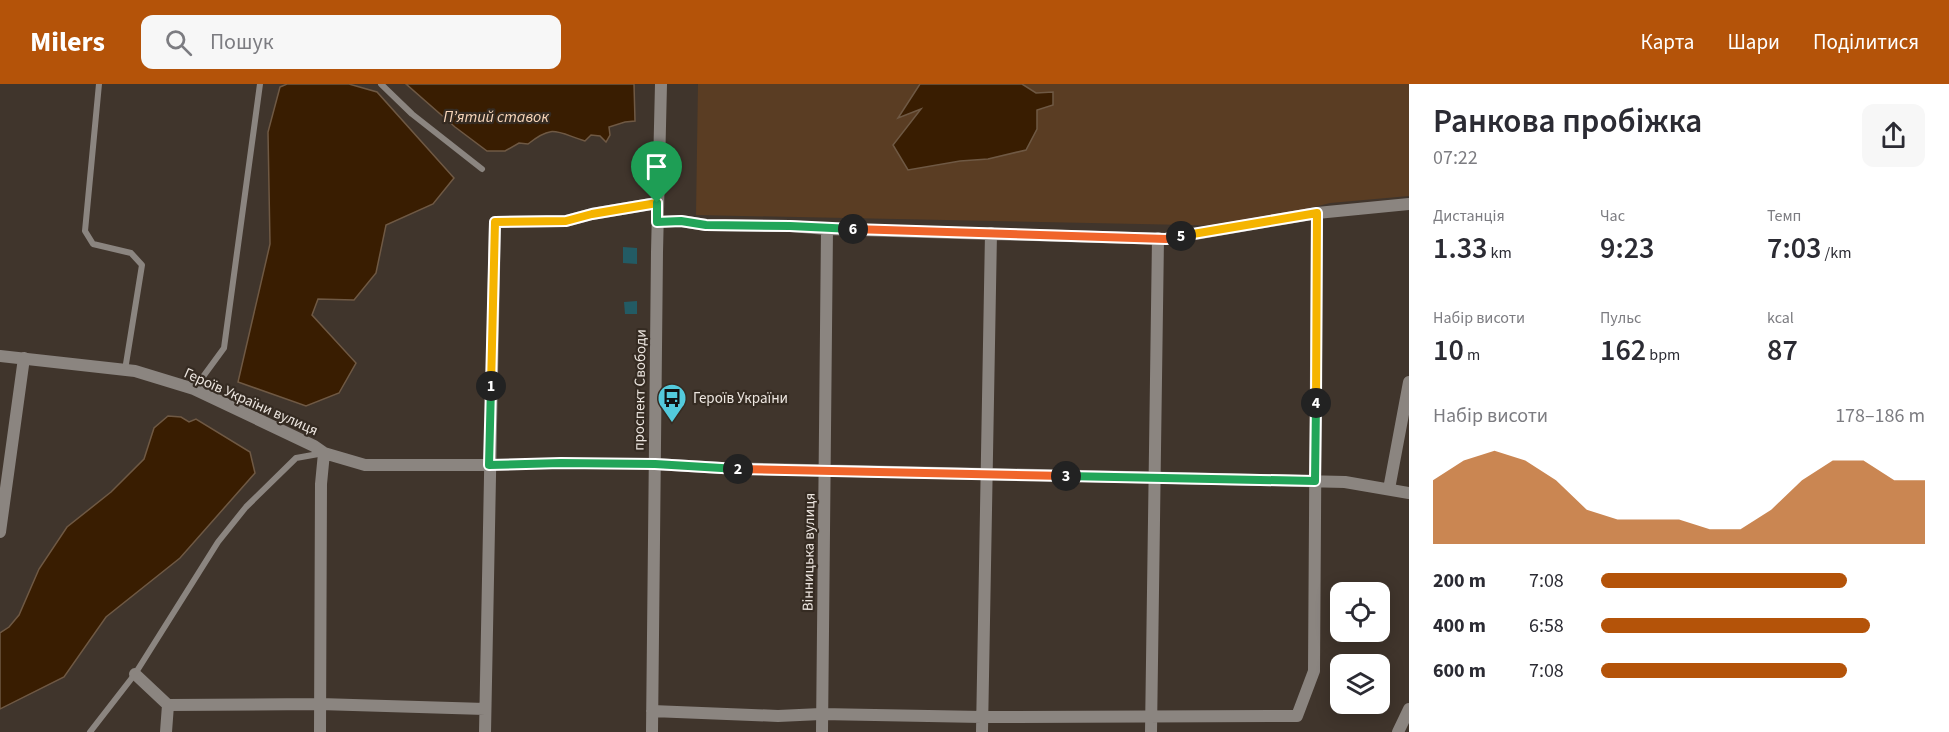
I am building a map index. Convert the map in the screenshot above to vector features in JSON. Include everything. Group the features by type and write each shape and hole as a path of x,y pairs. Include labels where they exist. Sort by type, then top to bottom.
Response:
{"street":[{"name":"проспект Свободи","path":"652,732 657,203 661,84"},
{"path":"485,732 495,222 566,221 592,214 657,203"},
{"path":"657,222 1158,238 1317,213 1409,204"},
{"path":"652,711 778,716 821,714 982,717 1298,716 1314,671 1317,213"},
{"name":"Вінницька вулиця","path":"822,732 828,229"},
{"path":"982,732 991,233"},
{"path":"1151,732 1158,238"},
{"name":"Героїв України вулиця","path":"0,356 135,371 194,389 314,446 324,453 365,465 489,465"},
{"path":"0,532 24,358"},
{"path":"1389,489 1409,382"},
{"path":"320,732 321,484 324,453"},
{"path":"655,464 825,471 1345,482 1409,493"},
{"path":"135,674 168,705 320,704 485,709"},
{"path":"166,732 168,705"},
{"path":"1398,732 1409,709"}],"lane":[{"path":"99,84 85,231 93,244 131,253 142,265 125,370"},
{"path":"194,389 224,348 260,84"},
{"path":"381,84 412,114 482,169"},
{"path":"90,732 135,674 218,542 246,507 296,458 324,453"},
{"path":"489,465 655,464"}],"shaded area":[{"path":"698,84 1409,84 1409,196 1330,203 1239,226 696,215"}],"water":[{"path":"287,84 349,84 377,92 454,178 433,204 386,225 376,273 354,300 318,299 312,315 356,363 339,393 306,406 238,382 270,244 268,132 280,87"},
{"name":"П’ятий ставок","path":"406,84 634,84 635,121 609,127 610,135 606,142 600,136 591,135 585,141 561,133 549,132 528,144 519,143 505,151 487,151 455,127"},
{"path":"920,84 1022,84 1036,93 1053,92 1053,105 1037,110 1037,129 1026,150 988,159 960,161 908,170 893,145 921,109 898,118"},
{"path":"168,416 181,417 189,422 196,419 250,452 255,473 180,558 106,617 64,677 0,709 0,633 9,627 19,615 39,569 67,527 111,492 144,459 154,428"}],"building":[{"path":"623,247 637,248 637,264 623,263"},
{"path":"637,301 637,314 625,314 624,302"}],"place":[{"name":"Героїв України","path":"672,424"}],"route":[{"path":"657,203 657,222 681,221 706,225 1166,239 1317,213 1315,481 722,468 655,464 489,465 495,222 566,221 592,214 657,203"}]}
